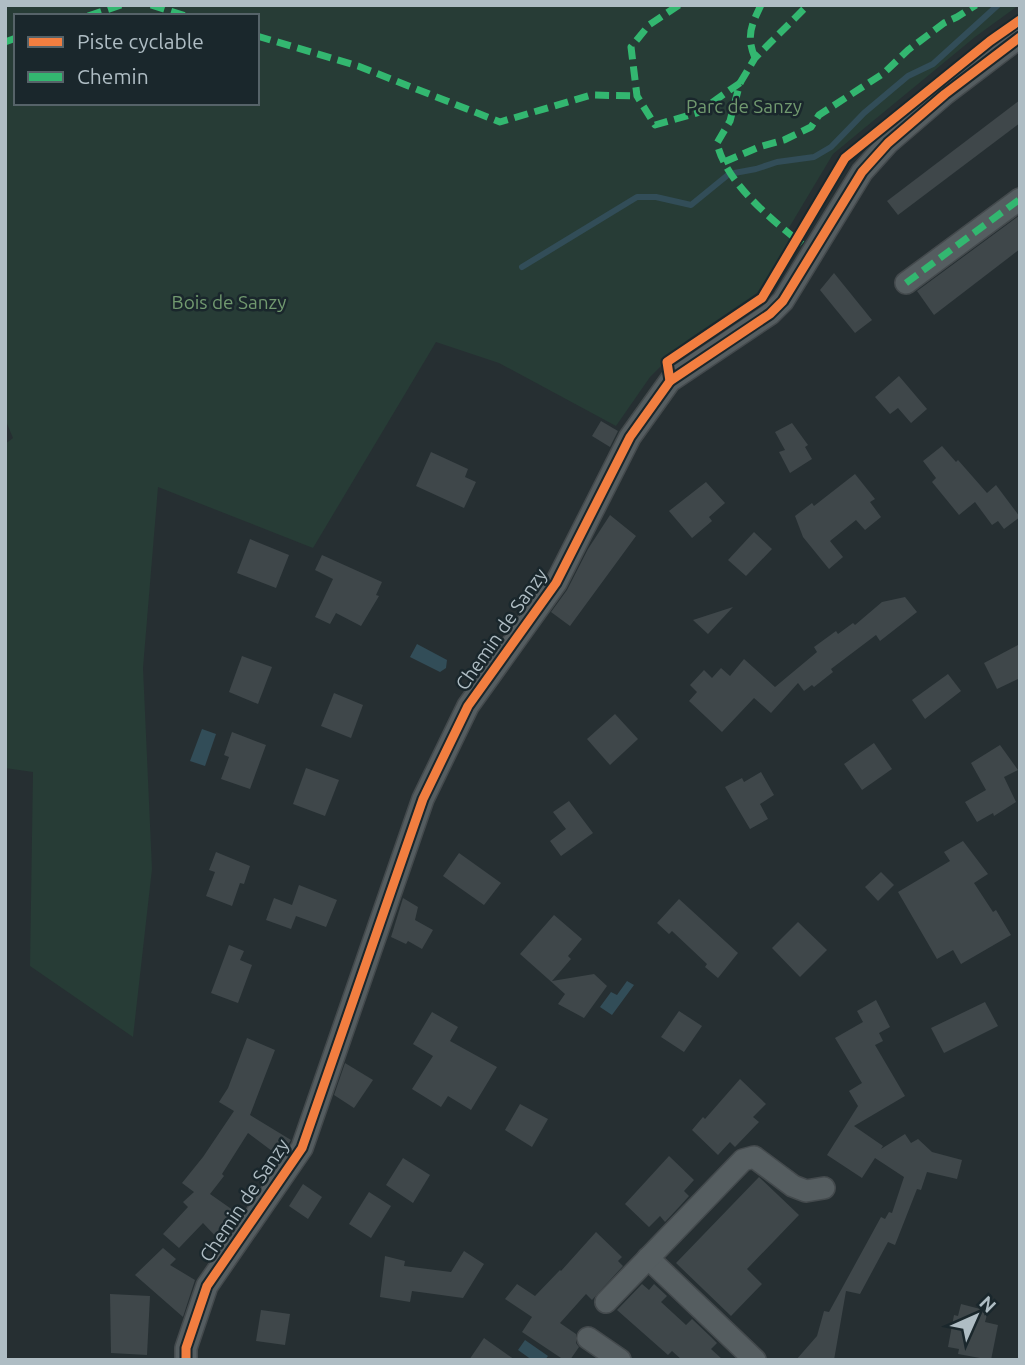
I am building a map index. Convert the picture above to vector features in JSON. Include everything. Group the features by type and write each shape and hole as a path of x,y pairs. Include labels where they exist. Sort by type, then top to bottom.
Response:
{"street":[{"name":"Chemin de Sanzy","path":"186,1360 186,1348 207,1286 302,1148 424,799 462,717 556,583 630,437 670,381 770,314 783,301 862,172 888,143 1020,37"},
{"path":"906,283 1020,199"},
{"path":"606,1302 743,1160 754,1157 768,1164 785,1180 806,1191 824,1188"},
{"path":"648,1258 755,1360"},
{"path":"588,1338 620,1360"}],"green space":[{"name":"Bois de Sanzy","path":"5,5 1019,5 975,37 833,154 785,234 791,240 757,293 686,341 650,377 616,426 499,363 436,342 313,548 158,487 143,668 152,869 133,1037 30,966 33,772 5,768 5,444 13,438 5,419"}],"water":[{"path":"417,644 447,660 446,668 440,672 410,657"},
{"path":"202,729 216,734 205,766 190,761"},
{"path":"627,981 634,985 612,1015 600,1007 611,992 617,995"},
{"path":"525,1340 548,1356 545,1360 532,1360 518,1350"}],"building":[{"path":"1020,100 1020,123 898,215 887,201"},
{"path":"1020,215 1020,249 934,315 917,291"},
{"path":"834,273 872,320 855,333 820,290"},
{"path":"899,376 927,409 911,423 898,408 890,414 875,397"},
{"path":"601,421 618,431 610,447 592,436"},
{"path":"792,423 808,445 805,447 812,459 790,473 779,452 785,450 775,432"},
{"path":"942,446 987,493 996,485 1020,517 1004,529 998,521 992,525 975,502 959,515 932,482 936,478 923,461"},
{"path":"431,452 468,469 465,477 476,482 464,508 416,486"},
{"path":"855,474 875,499 870,502 881,517 865,530 856,520 830,541 843,557 829,569 803,537 795,516 812,503 814,506"},
{"path":"706,482 725,503 709,517 712,521 692,538 669,511"},
{"path":"610,515 636,536 570,626 551,612 567,590 588,549"},
{"path":"754,532 772,549 746,576 728,560"},
{"path":"250,539 289,555 276,588 237,573"},
{"path":"322,555 382,582 376,595 379,596 361,626 336,613 330,624 315,617 333,579 315,570"},
{"path":"905,597 917,612 880,641 876,635 831,669 833,672 814,687 812,685 804,691 798,683 771,713 754,698 722,732 689,701 697,692 690,685 704,670 712,678 721,668 730,676 744,659 775,687 817,652 814,647 836,631 838,634 853,623 855,625 882,602"},
{"path":"733,607 708,634 693,620"},
{"path":"1020,644 1020,678 997,689 984,663"},
{"path":"242,656 272,667 258,704 229,692"},
{"path":"948,674 961,691 925,719 912,700"},
{"path":"334,693 363,705 351,738 321,726"},
{"path":"615,714 638,739 610,765 587,739"},
{"path":"232,732 266,745 250,789 221,779 229,757 224,755"},
{"path":"874,743 892,769 862,790 844,764"},
{"path":"1000,745 1018,770 1004,777 1016,802 994,816 993,813 977,822 965,802 986,790 971,763"},
{"path":"306,768 339,780 325,816 293,804"},
{"path":"761,772 774,795 760,804 768,819 750,829 725,787 742,778 744,782"},
{"path":"569,801 593,833 561,856 550,841 566,829 553,812"},
{"path":"963,841 988,874 974,883 993,912 996,910 1011,935 961,964 953,950 937,959 898,892 950,861 944,852"},
{"path":"216,852 250,866 244,884 240,883 232,906 206,896 215,872 209,870"},
{"path":"459,853 501,883 484,905 443,876"},
{"path":"881,872 894,885 878,901 865,887"},
{"path":"299,885 337,900 326,927 296,916 291,929 266,920 274,898 292,905"},
{"path":"403,898 418,907 415,920 433,930 422,949 408,941 406,944 391,937"},
{"path":"679,899 738,953 718,978 672,931 669,934 657,923"},
{"path":"554,915 582,939 568,956 571,959 552,981 594,974 607,986 584,1018 558,1004 565,994 520,954"},
{"path":"798,922 827,950 800,977 772,948"},
{"path":"229,945 244,951 240,960 252,965 238,1003 211,993"},
{"path":"876,1000 890,1027 879,1033 883,1041 875,1045 905,1096 854,1126 883,1146 881,1149 905,1134 911,1143 918,1139 932,1152 962,1160 957,1179 927,1172 921,1190 917,1189 895,1245 888,1242 860,1294 846,1291 834,1360 796,1360 817,1336 824,1311 829,1312 881,1217 885,1219 889,1212 892,1213 904,1177 875,1158 862,1178 827,1155 858,1106 849,1091 862,1083 835,1038 863,1022 857,1011"},
{"path":"985,1002 998,1026 944,1053 931,1028"},
{"path":"679,1011 702,1026 684,1052 661,1037"},
{"path":"432,1012 458,1027 450,1041 497,1067 471,1110 448,1096 441,1107 412,1089 433,1056 413,1044"},
{"path":"247,1038 275,1050 250,1115 291,1140 280,1157 248,1133 222,1174 224,1176 210,1194 240,1215 221,1242 203,1223 179,1248 163,1234 188,1207 183,1202 194,1192 182,1183 234,1111 219,1102 228,1088"},
{"path":"345,1063 373,1080 354,1108 334,1095"},
{"path":"740,1079 766,1104 753,1117 759,1122 735,1147 730,1142 718,1155 692,1130"},
{"path":"520,1104 548,1119 532,1147 505,1130"},
{"path":"669,1156 694,1180 684,1191 689,1196 665,1222 660,1216 649,1227 625,1204"},
{"path":"403,1158 430,1175 413,1203 386,1185"},
{"path":"759,1177 799,1215 747,1269 762,1284 731,1316 676,1263"},
{"path":"303,1184 322,1197 308,1219 289,1206"},
{"path":"369,1192 391,1206 371,1238 349,1224"},
{"path":"596,1232 622,1257 618,1261 623,1266 592,1300 586,1294 560,1323 576,1334 579,1347 570,1360 564,1360 522,1332 532,1317 505,1299 517,1284 535,1296"},
{"path":"163,1248 176,1259 170,1265 195,1280 183,1317 135,1275"},
{"path":"464,1251 484,1264 463,1298 412,1291 410,1302 380,1297 385,1256 405,1261 404,1266 451,1272"},
{"path":"642,1284 649,1290 654,1284 667,1296 661,1302 686,1325 692,1319 717,1343 711,1349 723,1360 682,1360 672,1351 668,1355 617,1310"},
{"path":"110,1294 150,1296 147,1355 111,1353"},
{"path":"961,1304 988,1311 985,1322 998,1325 991,1360 958,1354 959,1349 948,1347 954,1315 958,1316"},
{"path":"261,1310 290,1314 285,1345 256,1341"},
{"path":"484,1338 515,1360 469,1360"}],"waterway":[{"path":"522,267 637,197 656,197 691,205 729,174 777,162 814,157 831,147 864,113 908,76 933,64 998,5"}],"marked path":[{"path":"94,14 121,5"},
{"path":"151,5 180,14"},
{"path":"679,5 649,25 631,47 637,96 655,125 697,113 740,83 730,121 717,143 722,158 751,199 802,244"},
{"path":"755,58 751,31 761,5"},
{"path":"740,83 755,58 808,5"},
{"path":"724,162 811,127 819,115 884,73 908,50 944,23 976,5"},
{"path":"259,37 358,66 500,122 591,95 637,96"},
{"path":"5,42 14,39"},
{"path":"906,283 1020,199"}],"cycle path":[{"path":"670,381 667,362 762,298 845,158 1020,20"},
{"path":"186,1360 186,1348 207,1286 302,1148 423,799 468,706 556,583 630,437 670,381 770,314 783,301 862,172 888,143 945,94 1020,37"}],"park label":[{"name":"Parc de Sanzy","path":"744,106"}]}
